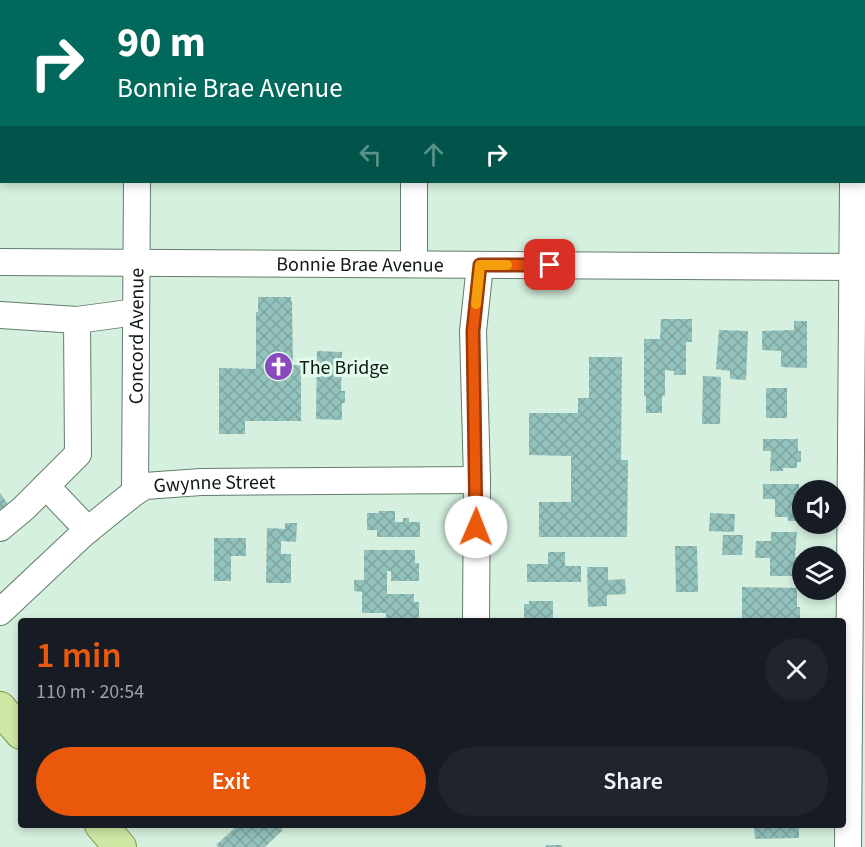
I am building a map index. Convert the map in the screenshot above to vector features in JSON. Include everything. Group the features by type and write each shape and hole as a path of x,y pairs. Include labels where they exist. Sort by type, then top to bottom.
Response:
{"main road":[{"path":"0,708 18,729"},
{"path":"104,828 120,847"}],"street":[{"name":"Concord Avenue","path":"135,492 137,183"},
{"path":"414,183 414,264"},
{"path":"848,847 857,815 859,267 853,183"},
{"name":"Bonnie Brae Avenue","path":"0,262 859,267"},
{"path":"476,618 477,480 473,331 480,265"},
{"path":"0,315 77,320 136,312"},
{"path":"0,528 78,454 77,320"},
{"name":"Gwynne Street","path":"0,612 88,530 135,492 146,486 201,482 477,480"},
{"path":"46,486 88,530"}],"building":[{"name":"The Bridge","path":"258,297 291,297 293,365 301,365 301,421 245,421 245,434 219,434 219,368 256,369"},
{"path":"661,319 692,319 692,342 686,342 686,375 674,375 674,371 665,370 665,396 662,396 662,413 646,413 644,339 660,339"},
{"path":"794,321 807,321 807,368 781,367 781,351 762,350 762,331 794,330"},
{"path":"719,330 748,331 746,380 730,379 730,371 716,369"},
{"path":"317,351 342,352 341,391 345,391 345,403 342,403 342,420 316,419"},
{"path":"589,357 622,357 621,460 628,460 627,537 539,537 539,502 571,502 571,456 529,455 529,413 578,413 578,398 589,398"},
{"path":"703,376 721,377 720,424 702,424"},
{"path":"766,388 787,388 787,418 766,418"},
{"path":"763,439 798,439 801,462 797,462 797,468 770,471 771,451 763,451"},
{"path":"763,484 792,484 792,521 788,521 788,517 775,517 775,499 763,499"},
{"path":"0,493 8,504 0,510"},
{"path":"379,511 395,511 395,522 403,522 403,518 409,518 409,522 420,522 420,537 377,537 377,530 367,530 367,513 379,513"},
{"path":"710,513 735,514 734,532 709,531"},
{"path":"285,523 297,523 296,542 281,541 281,554 291,554 291,583 266,583 267,528 285,529"},
{"path":"771,532 797,534 796,546 792,546 792,576 770,576 770,558 755,558 756,541 771,541"},
{"path":"723,535 743,535 742,555 722,555"},
{"path":"214,538 246,538 246,556 231,556 231,581 214,581"},
{"path":"675,546 697,546 698,592 676,592"},
{"path":"364,550 415,550 415,563 419,563 419,581 391,581 391,571 387,571 387,594 414,594 414,602 419,602 419,618 386,618 386,613 362,613 362,592 354,591 354,580 364,580"},
{"path":"548,552 565,552 565,566 581,566 581,582 527,582 527,564 548,564"},
{"path":"587,567 608,567 608,580 625,579 626,594 607,595 607,606 588,607"},
{"path":"742,587 792,588 792,600 797,600 797,607 800,607 800,618 742,618"},
{"path":"529,601 553,601 553,618 524,618 524,604 529,604"},
{"path":"235,828 281,828 283,830 265,847 218,847 216,845"},
{"path":"754,828 799,828 799,838 755,839"},
{"path":"546,845 562,845 562,847 546,847"}],"slow traffic":[{"path":"476,304 480,265 507,265"}],"place":[{"name":"The Bridge","path":"278,367"}],"route":[{"path":"476,527 473,331 480,265 550,265"}]}
